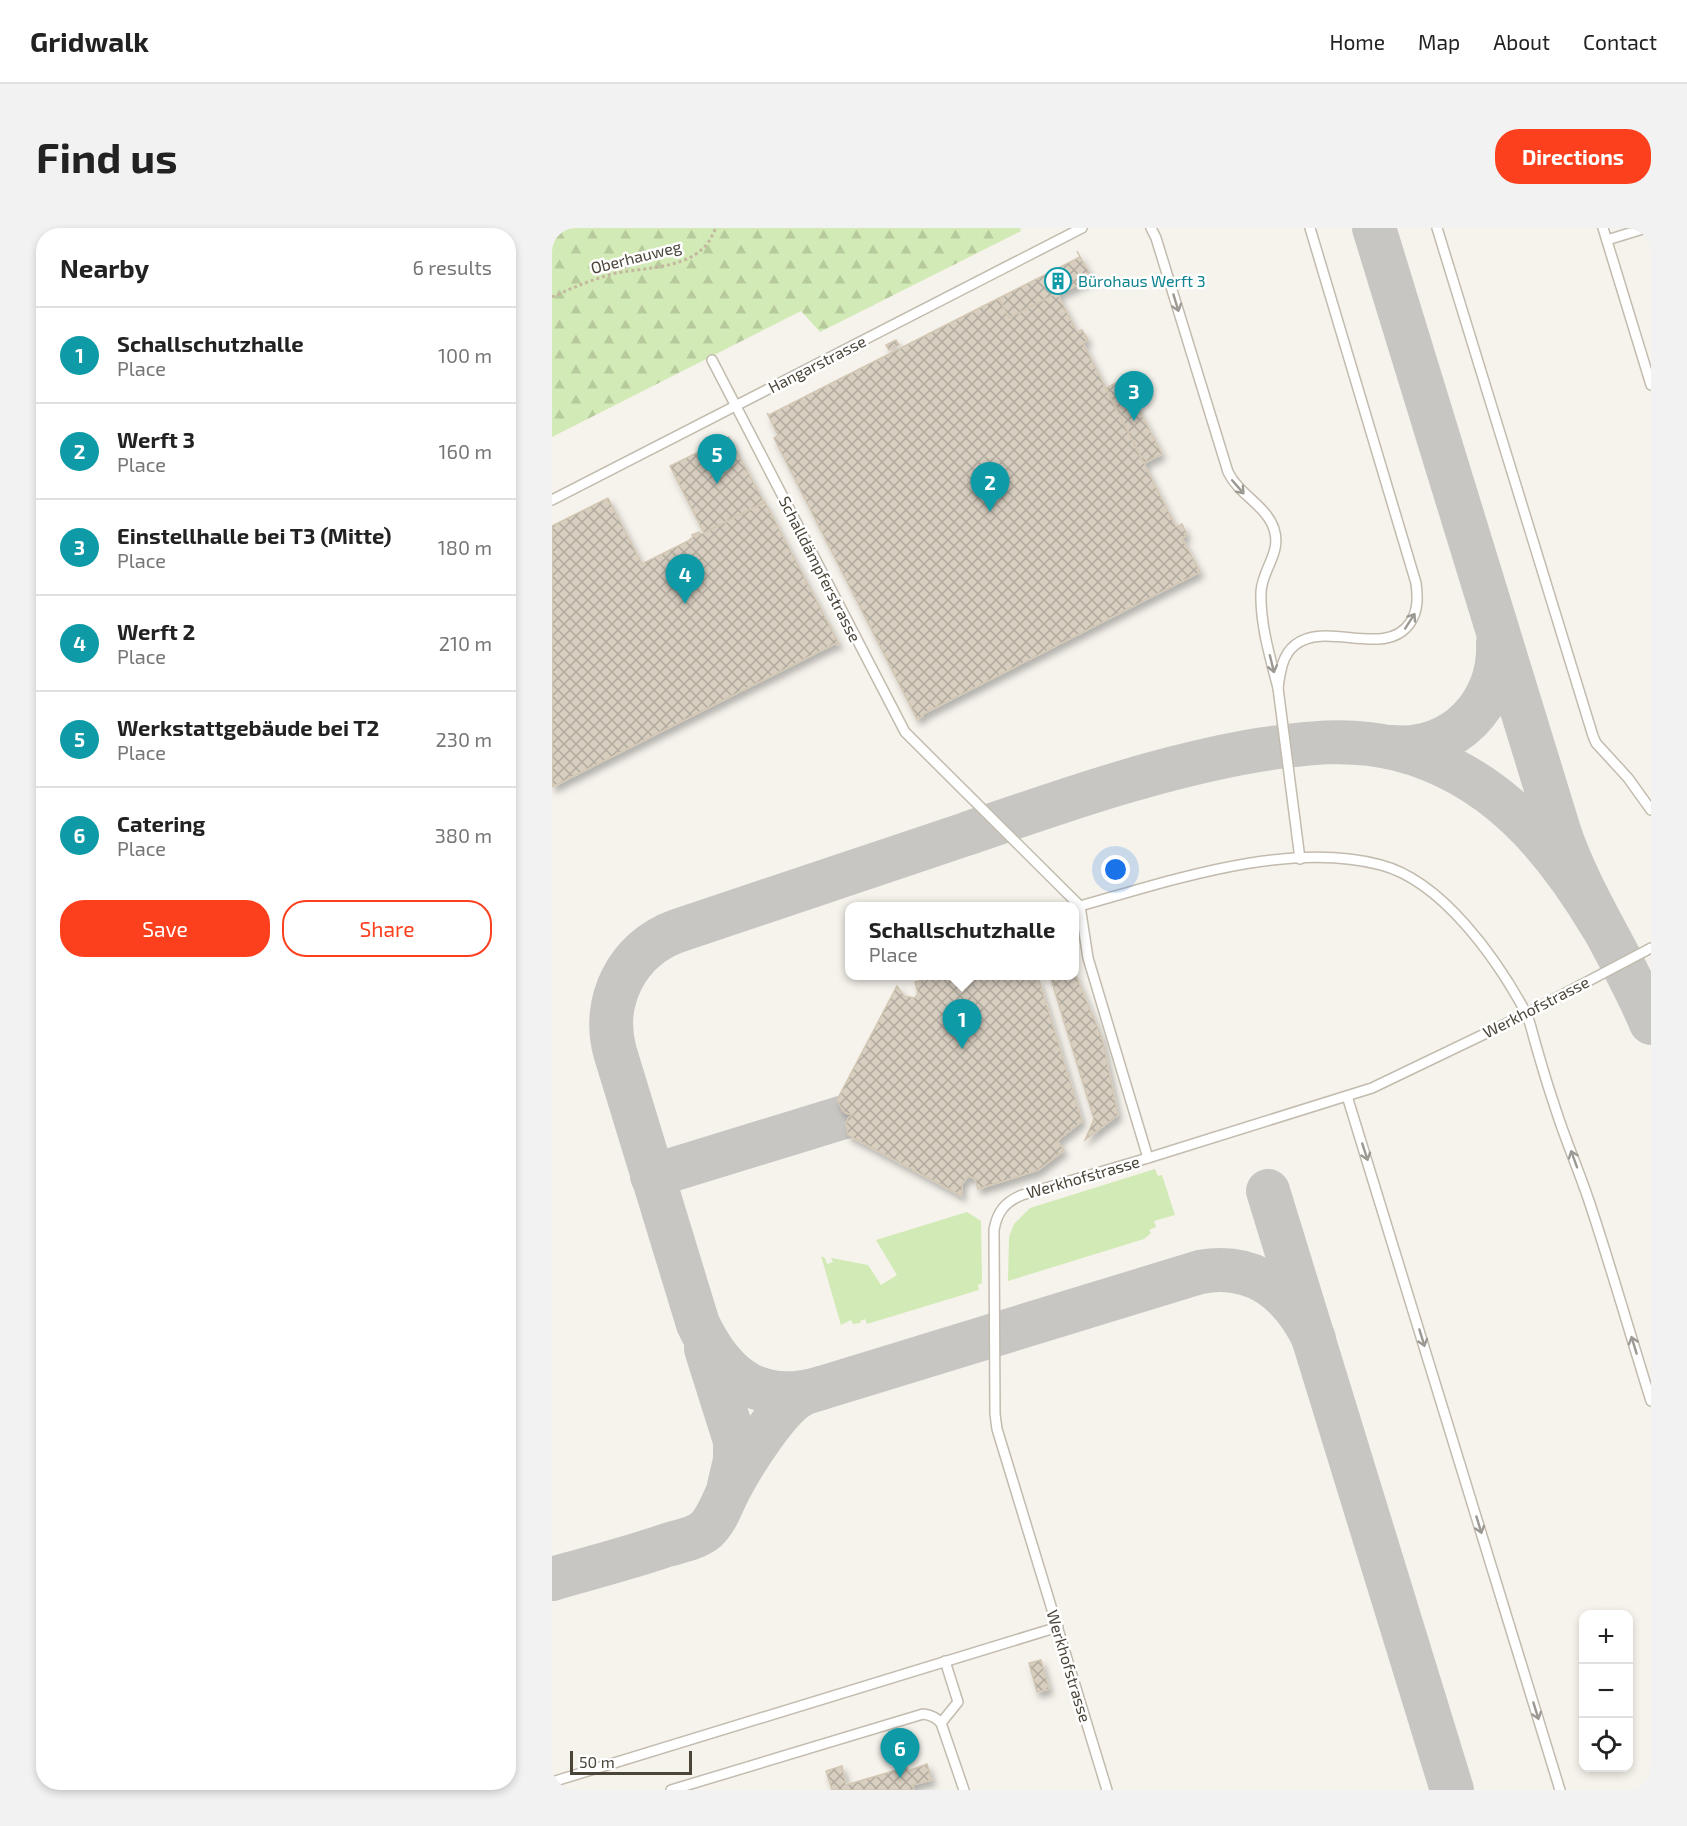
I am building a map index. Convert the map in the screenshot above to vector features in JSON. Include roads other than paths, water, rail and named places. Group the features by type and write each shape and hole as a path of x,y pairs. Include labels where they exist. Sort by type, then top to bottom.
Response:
{"lane":[{"name":"Hangarstrasse","path":"552,500 1082,228"},
{"path":"1151,228 1228,472 1236,486 1267,515 1275,532 1276,548 1261,592 1266,641 1278,688 1300,859"},
{"path":"1278,688 1280,669 1293,646 1308,639 1330,636 1375,639 1395,635 1409,625 1418,601 1416,583 1310,228"},
{"path":"1437,228 1593,736 1596,743 1628,778 1651,810"},
{"path":"1603,228 1647,358 1651,385"},
{"path":"1607,240 1646,228"},
{"name":"Schalldämpferstrasse","path":"712,360 905,732 1076,902"},
{"path":"1148,1158 1088,958 1080,906 1216,870 1276,860 1321,858 1363,861 1399,871 1414,879 1444,903 1468,929 1496,963 1526,1014 1554,1105 1589,1200 1651,1401"},
{"name":"Werkhofstrasse","path":"1107,1790 997,1429 994,1230 1000,1211 1006,1204 1022,1195 1347,1096 1398,1076 1526,1014 1651,948"},
{"path":"1347,1096 1560,1790"},
{"path":"552,1782 1058,1627"},
{"path":"941,1723 958,1702 945,1661"},
{"path":"670,1790 914,1716 930,1714 941,1723 964,1790"}],"place":[{"name":"Bürohaus Werft 3","path":"1058,281"},
{"name":"Einstellhalle bei T3 (Mitte)","path":"1134,421"},
{"name":"Werkstattgebäude bei T2","path":"717,484"},
{"name":"Werft 3","path":"990,512"},
{"name":"Werft 2","path":"685,604"},
{"name":"Schallschutzhalle","path":"962,1049"},
{"name":"Catering","path":"900,1778"}]}
